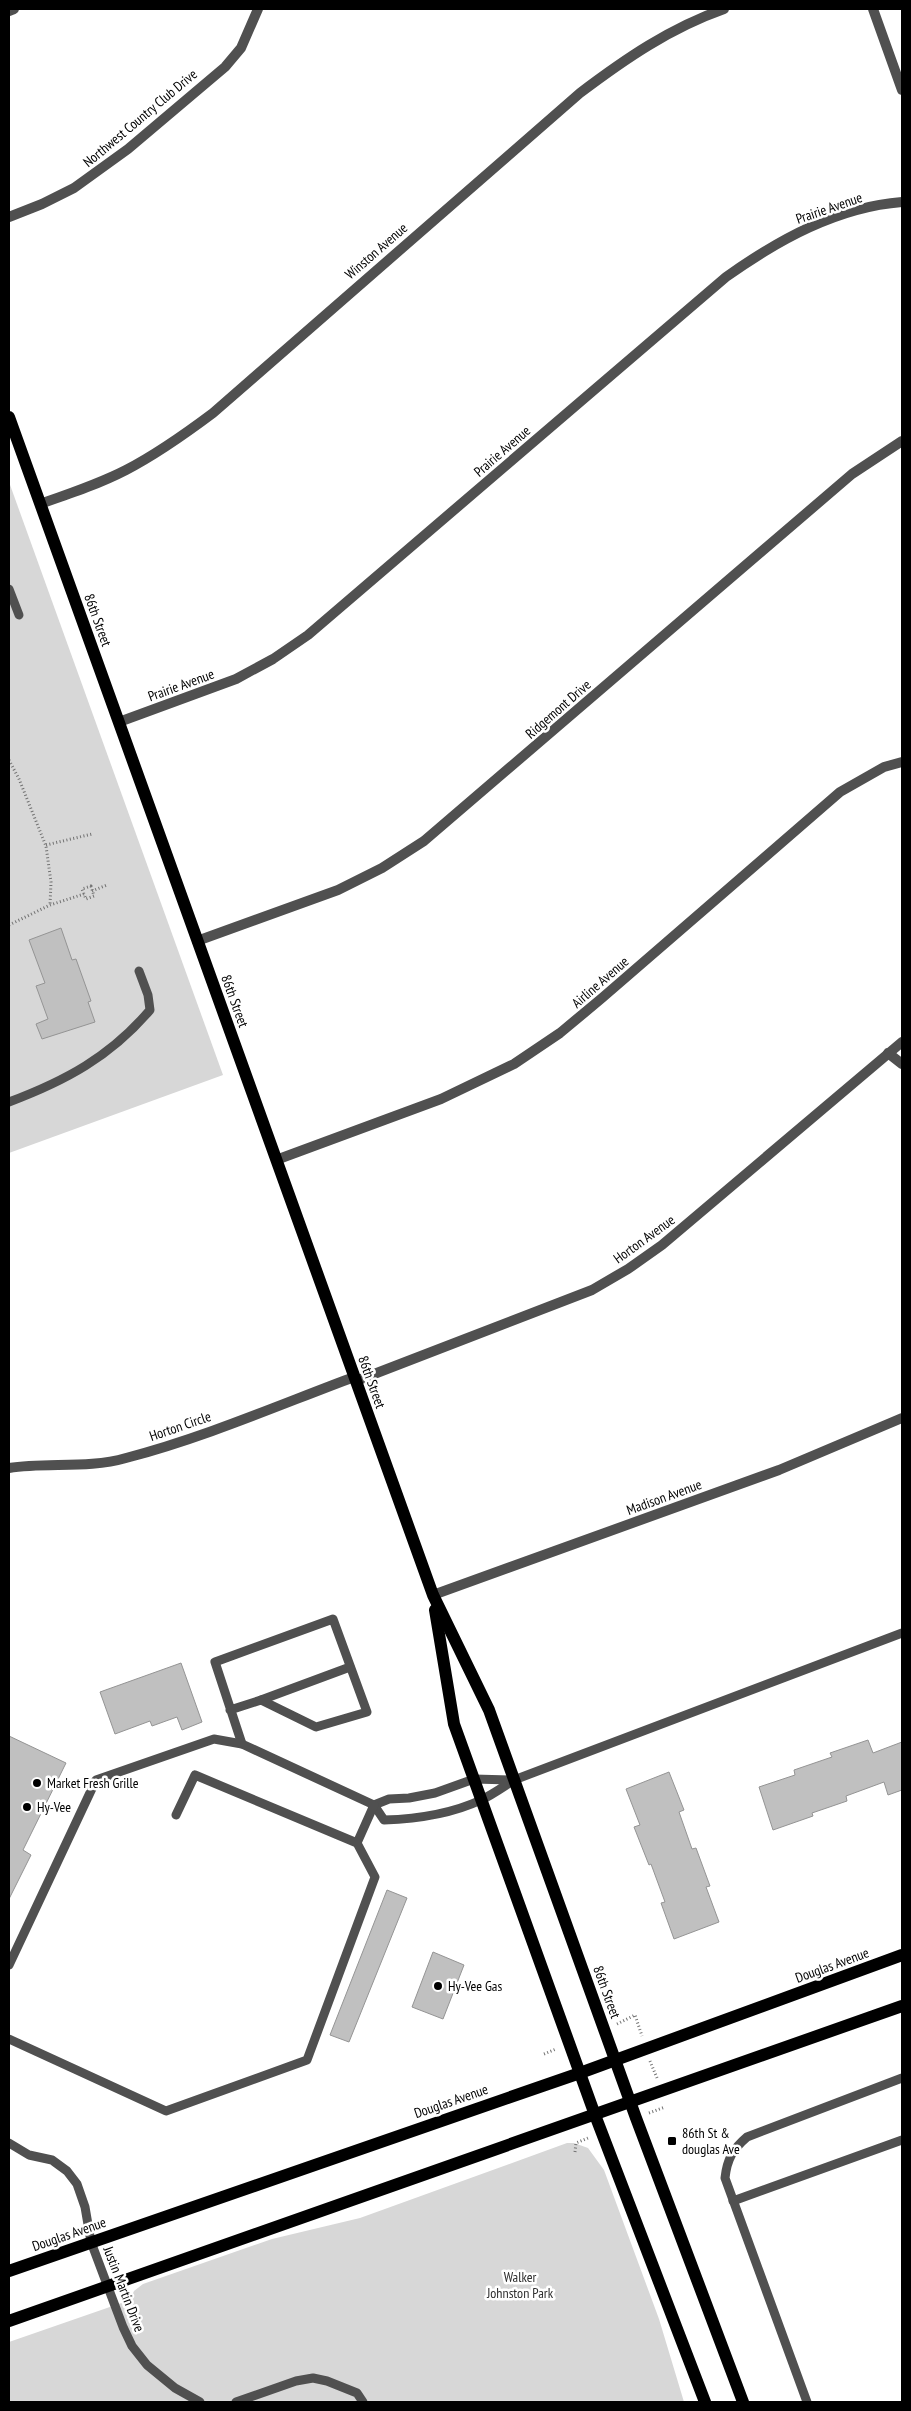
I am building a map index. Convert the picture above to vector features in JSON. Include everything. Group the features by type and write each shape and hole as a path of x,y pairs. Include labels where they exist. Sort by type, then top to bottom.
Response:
{"main road":[{"name":"86th Street","path":"9,417 432,1595 489,1710 631,2103 743,2402"},
{"name":"86th Street","path":"432,1595 454,1724 595,2115 705,2402"},
{"name":"Douglas Avenue","path":"9,2271 580,2073 902,1955"},
{"path":"9,2322 902,2006"}],"street":[{"path":"9,11 14,9"},
{"name":"Northwest Country Club Drive","path":"9,216 42,204 74,188 128,149 225,67 241,48 258,9"},
{"name":"Winston Avenue","path":"40,504 77,492 125,470 170,444 213,413 580,93 630,55 671,31 724,9"},
{"path":"872,9 902,90"},
{"name":"Prairie Avenue","path":"118,722 236,679 273,659 308,635 726,277 757,255 790,236 824,221 860,210 902,202"},
{"name":"Ridgemont Drive","path":"197,941 338,890 382,868 424,841 852,474 902,441"},
{"name":"Airline Avenue","path":"276,1160 441,1100 514,1064 560,1033 595,1004 840,792 884,767 902,762"},
{"name":"Horton Avenue","path":"355,1379 554,1306 592,1290 628,1269 662,1245 902,1042"},
{"path":"888,1053 902,1064"},
{"name":"Horton Circle","path":"9,1468 95,1464 125,1459 355,1379"},
{"name":"Madison Avenue","path":"432,1595 779,1470 902,1418"}],"lane":[{"path":"9,589 19,616"},
{"path":"9,1102 62,1080 95,1061 134,1028 150,1010 148,995 139,971"},
{"path":"242,1744 215,1662 333,1619 367,1712 316,1728 261,1700"},
{"path":"9,1965 96,1780 214,1738 242,1744 374,1805 384,1820 407,1820 440,1813 480,1800 514,1780 902,1633"},
{"path":"230,1710 350,1667"},
{"path":"9,2039 166,2111 307,2060 375,1877 357,1843 194,1775 176,1815"},
{"path":"357,1843 374,1805 389,1799 409,1798 435,1792 474,1779 514,1780"},
{"path":"807,2402 725,2178 727,2163 733,2149 747,2136 902,2078"},
{"path":"733,2201 902,2140"},
{"name":"Justin Martin Drive","path":"9,2143 29,2155 52,2160 67,2171 77,2184 92,2242 132,2346 147,2365 175,2388 200,2402"},
{"path":"236,2402 296,2381 313,2378 327,2381 357,2393 363,2402"}],"path":[{"path":"9,760 19,779 46,846 51,882 50,906"},
{"path":"46,846 92,834"},
{"path":"9,925 50,906 84,894 82,889 90,886 92,891 107,885"},
{"path":"575,2152 576,2143"}],"green space":[{"path":"9,482 223,1075 9,1153"},
{"name":"Walker Johnston Park","path":"567,2143 574,2143 588,2148 604,2170 659,2319 684,2402 9,2402 9,2342 130,2300 134,2291 143,2284 272,2239 360,2218"}],"building":[{"path":"61,928 72,960 76,959 91,1001 88,1002 95,1022 42,1039 36,1024 48,1019 36,986 45,983 29,940"},
{"path":"181,1663 202,1722 182,1730 177,1717 152,1726 150,1721 115,1734 100,1692"},
{"name":"Hy-Vee","path":"9,1736 66,1763 23,1850 31,1855 9,1899"},
{"path":"868,1740 873,1753 902,1742 902,1790 888,1795 884,1782 846,1796 847,1801 812,1813 813,1816 773,1830 759,1787 795,1775 794,1770 832,1757 830,1753"},
{"path":"669,1772 684,1810 679,1812 692,1849 696,1848 710,1886 706,1887 719,1922 674,1939 661,1903 665,1902 651,1864 649,1865 634,1827 640,1825 626,1789"},
{"path":"387,1890 407,1898 349,2042 330,2035"},
{"name":"Hy-Vee Gas","path":"433,1952 464,1965 443,2019 412,2007"}],"place":[{"name":"Market Fresh Grille","path":"37,1783"},
{"name":"Hy-Vee","path":"27,1807"},
{"name":"Hy-Vee Gas","path":"438,1986"},
{"name":"86th St & douglas Ave","path":"672,2141"}]}
